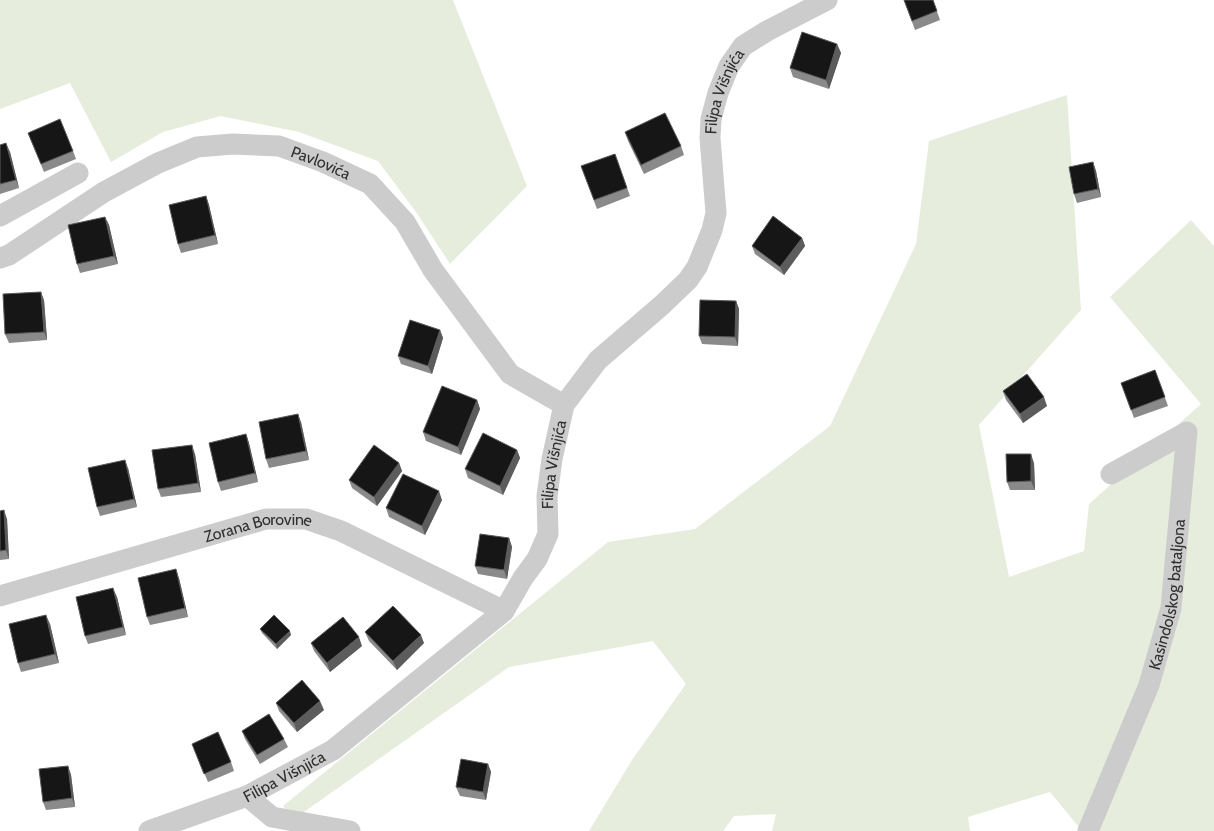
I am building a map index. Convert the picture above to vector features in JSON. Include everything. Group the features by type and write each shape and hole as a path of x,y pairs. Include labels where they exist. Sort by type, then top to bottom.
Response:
{"street":[{"name":"Filipa Višnjića","path":"149,831 247,796 333,750 504,611 523,578 537,559 548,534 547,496 552,459 564,405 598,360 669,298 688,280 697,267 712,230 716,214 710,138 711,119 729,66 744,46 767,31 827,0"},
{"name":"Pavlovića","path":"0,258 9,255 104,192 158,163 197,148 233,144 279,146 323,162 370,184 405,222 433,270 510,374 564,405"},
{"path":"0,216 78,173"},
{"name":"Kasindolskog bataljona","path":"1088,831 1149,685 1171,608 1187,432 1111,474"},
{"name":"Zorana Borovine","path":"0,596 266,519 306,519 341,531 504,611"},
{"path":"247,796 272,817 350,831"}],"green space":[{"path":"0,0 453,0 527,186 450,264 416,212 378,161 299,132 221,116 163,132 111,162 70,83 0,109"},
{"path":"1067,95 1081,310 979,425 1009,577 1084,551 1089,504 1201,404 1110,297 1191,220 1214,246 1214,831 1082,831 1050,792 968,817 970,831 772,831 776,814 734,816 723,831 589,831 632,760 686,684 653,641 509,667 294,819 283,806 608,542 695,529 830,426 916,244 929,141"}],"building":[{"path":"904,0 933,0 937,11 912,21"},
{"path":"802,32 837,44 826,80 790,68"},
{"path":"665,113 681,146 641,165 625,132"},
{"path":"60,119 73,151 41,164 28,133"},
{"path":"6,143 16,180 0,184 0,145"},
{"path":"615,154 627,188 594,200 581,166"},
{"path":"1093,162 1098,189 1074,194 1069,167"},
{"path":"206,196 215,235 178,244 169,205"},
{"path":"773,216 802,238 780,267 752,246"},
{"path":"105,217 114,256 77,264 68,225"},
{"path":"41,292 44,332 5,334 3,294"},
{"path":"700,300 736,301 735,337 699,336"},
{"path":"410,320 440,330 428,366 398,356"},
{"path":"1155,370 1165,397 1131,410 1121,383"},
{"path":"1027,374 1044,397 1020,414 1003,391"},
{"path":"442,386 477,400 458,447 423,432"},
{"path":"298,414 306,451 266,459 259,422"},
{"path":"483,433 517,450 500,486 465,469"},
{"path":"246,434 255,473 218,482 209,443"},
{"path":"192,445 198,483 158,489 152,450"},
{"path":"374,445 399,463 374,497 349,480"},
{"path":"1006,454 1031,454 1031,481 1007,482"},
{"path":"125,460 134,499 97,507 88,468"},
{"path":"403,474 439,491 422,526 386,508"},
{"path":"4,510 6,550 0,551 0,511"},
{"path":"480,534 509,538 504,570 475,566"},
{"path":"176,569 185,608 147,617 138,578"},
{"path":"113,588 123,627 85,636 76,597"},
{"path":"393,606 421,635 393,661 365,632"},
{"path":"46,615 55,654 18,663 9,624"},
{"path":"274,615 290,631 276,644 260,629"},
{"path":"343,617 359,637 327,663 311,643"},
{"path":"302,680 320,701 294,723 276,703"},
{"path":"269,714 284,739 257,755 242,731"},
{"path":"218,732 231,762 204,774 192,744"},
{"path":"461,759 488,764 483,792 456,787"},
{"path":"68,766 72,798 43,802 39,769"}]}
